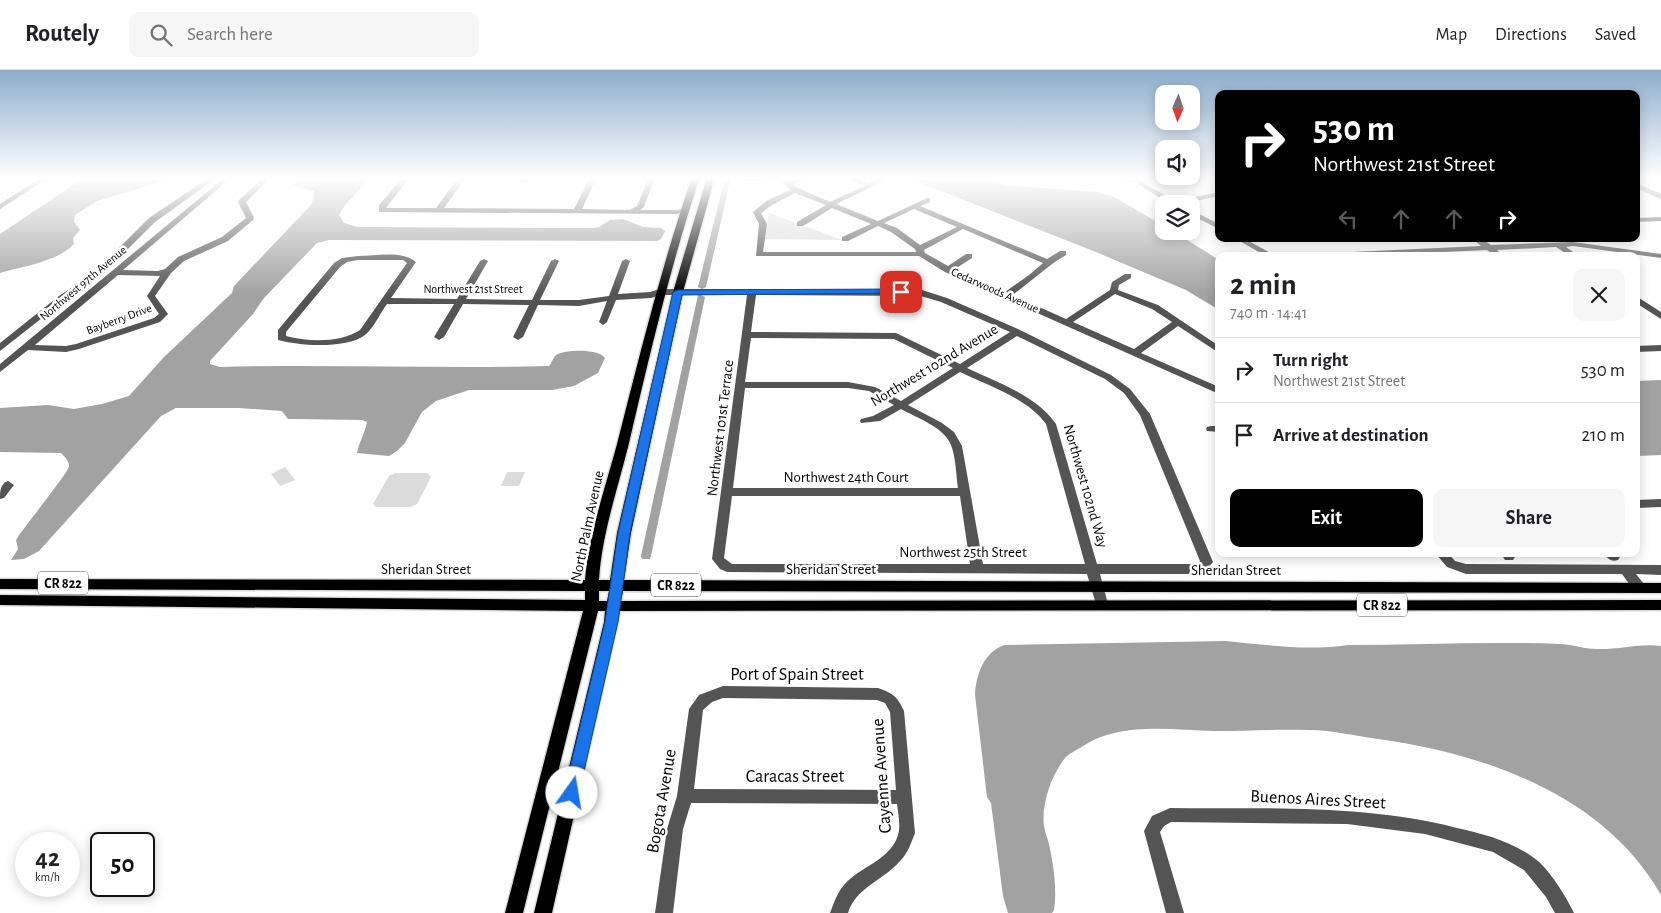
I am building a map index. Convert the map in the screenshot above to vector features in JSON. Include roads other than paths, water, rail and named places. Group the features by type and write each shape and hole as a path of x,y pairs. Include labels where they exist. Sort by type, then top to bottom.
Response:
{"main road":[{"name":"North Palm Avenue","path":"514,913 592,606 590,586 600,533 660,292 684,216"},
{"path":"543,913 614,606 624,533 678,292 700,216"},
{"name":"Sheridan Street","path":"0,584 1661,588"},
{"name":"CR 822","path":"0,600 592,606 1102,604 1661,605"}],"street":[{"name":"Northwest 97th Avenue","path":"0,369 181,216"},
{"name":"Bayberry Drive","path":"26,347 66,349 157,320 164,314 151,296 168,271 181,259 226,239 246,222 250,218 249,216"},
{"path":"759,216 763,224 759,254 920,252 962,227"},
{"path":"800,224 812,216"},
{"name":"Cedarwoods Avenue","path":"862,216 898,233 920,252 948,270 1215,388"},
{"path":"845,239 890,216"},
{"path":"937,216 1048,262"},
{"path":"0,348 62,298 96,274 156,217 176,220"},
{"path":"1200,217 1215,225"},
{"path":"1640,220 1661,219"},
{"path":"149,223 176,220"},
{"path":"1246,242 1264,252"},
{"path":"1481,242 1495,252"},
{"path":"1554,242 1569,252"},
{"path":"1388,252 1573,244 1623,252"},
{"path":"1005,296 1032,278 1048,262 1063,253"},
{"path":"1640,254 1661,256"},
{"path":"948,270 969,256"},
{"path":"400,258 410,260 410,265 385,301 363,332 354,338 343,340 292,340 282,338 281,332 337,265 348,259 400,258"},
{"path":"518,337 555,261"},
{"path":"603,322 626,261"},
{"path":"439,336 484,262"},
{"path":"115,272 159,274 168,271"},
{"path":"1068,322 1114,291 1115,284 1128,276"},
{"path":"1114,291 1145,302 1215,347"},
{"name":"Northwest 21st Street","path":"385,301 587,302 627,292 651,296 660,292 922,293 944,300 1017,332 1108,377 1127,391 1141,406 1207,562 1202,567"},
{"name":"Northwest 101st Terrace","path":"724,566 718,559 752,292"},
{"path":"1640,302 1661,316"},
{"path":"1135,353 1178,322"},
{"name":"Northwest 102nd Avenue","path":"865,421 876,420 1017,332"},
{"name":"Northwest 102nd Way","path":"746,335 896,336 1029,402 1044,413 1052,424 1102,604"},
{"path":"1640,349 1661,348"},
{"path":"741,385 862,386 882,393 950,434 958,446 977,568"},
{"path":"0,495 4,484"},
{"name":"Northwest 24th Court","path":"727,492 965,492"},
{"path":"1640,504 1661,503"},
{"path":"1445,557 1451,564 1466,570 1661,570"},
{"name":"Northwest 25th Street","path":"724,566 731,569 1195,569 1202,567"},
{"path":"1625,570 1641,588"},
{"name":"Port of Spain Street","path":"704,698 723,692 878,694 890,699"},
{"name":"Bogota Avenue","path":"664,913 675,829 685,796 696,709 704,698"},
{"name":"Cayenne Avenue","path":"839,913 843,898 849,890 887,864 904,845 908,833 897,711 890,699"},
{"name":"Caracas Street","path":"685,796 904,797"},
{"name":"Buenos Aires Street","path":"1175,913 1152,831 1158,821 1170,815 1348,817 1425,827 1496,845 1530,864 1552,892 1565,913"}],"waterway":[{"path":"702,287 719,216"},
{"path":"646,556 701,297"}]}
